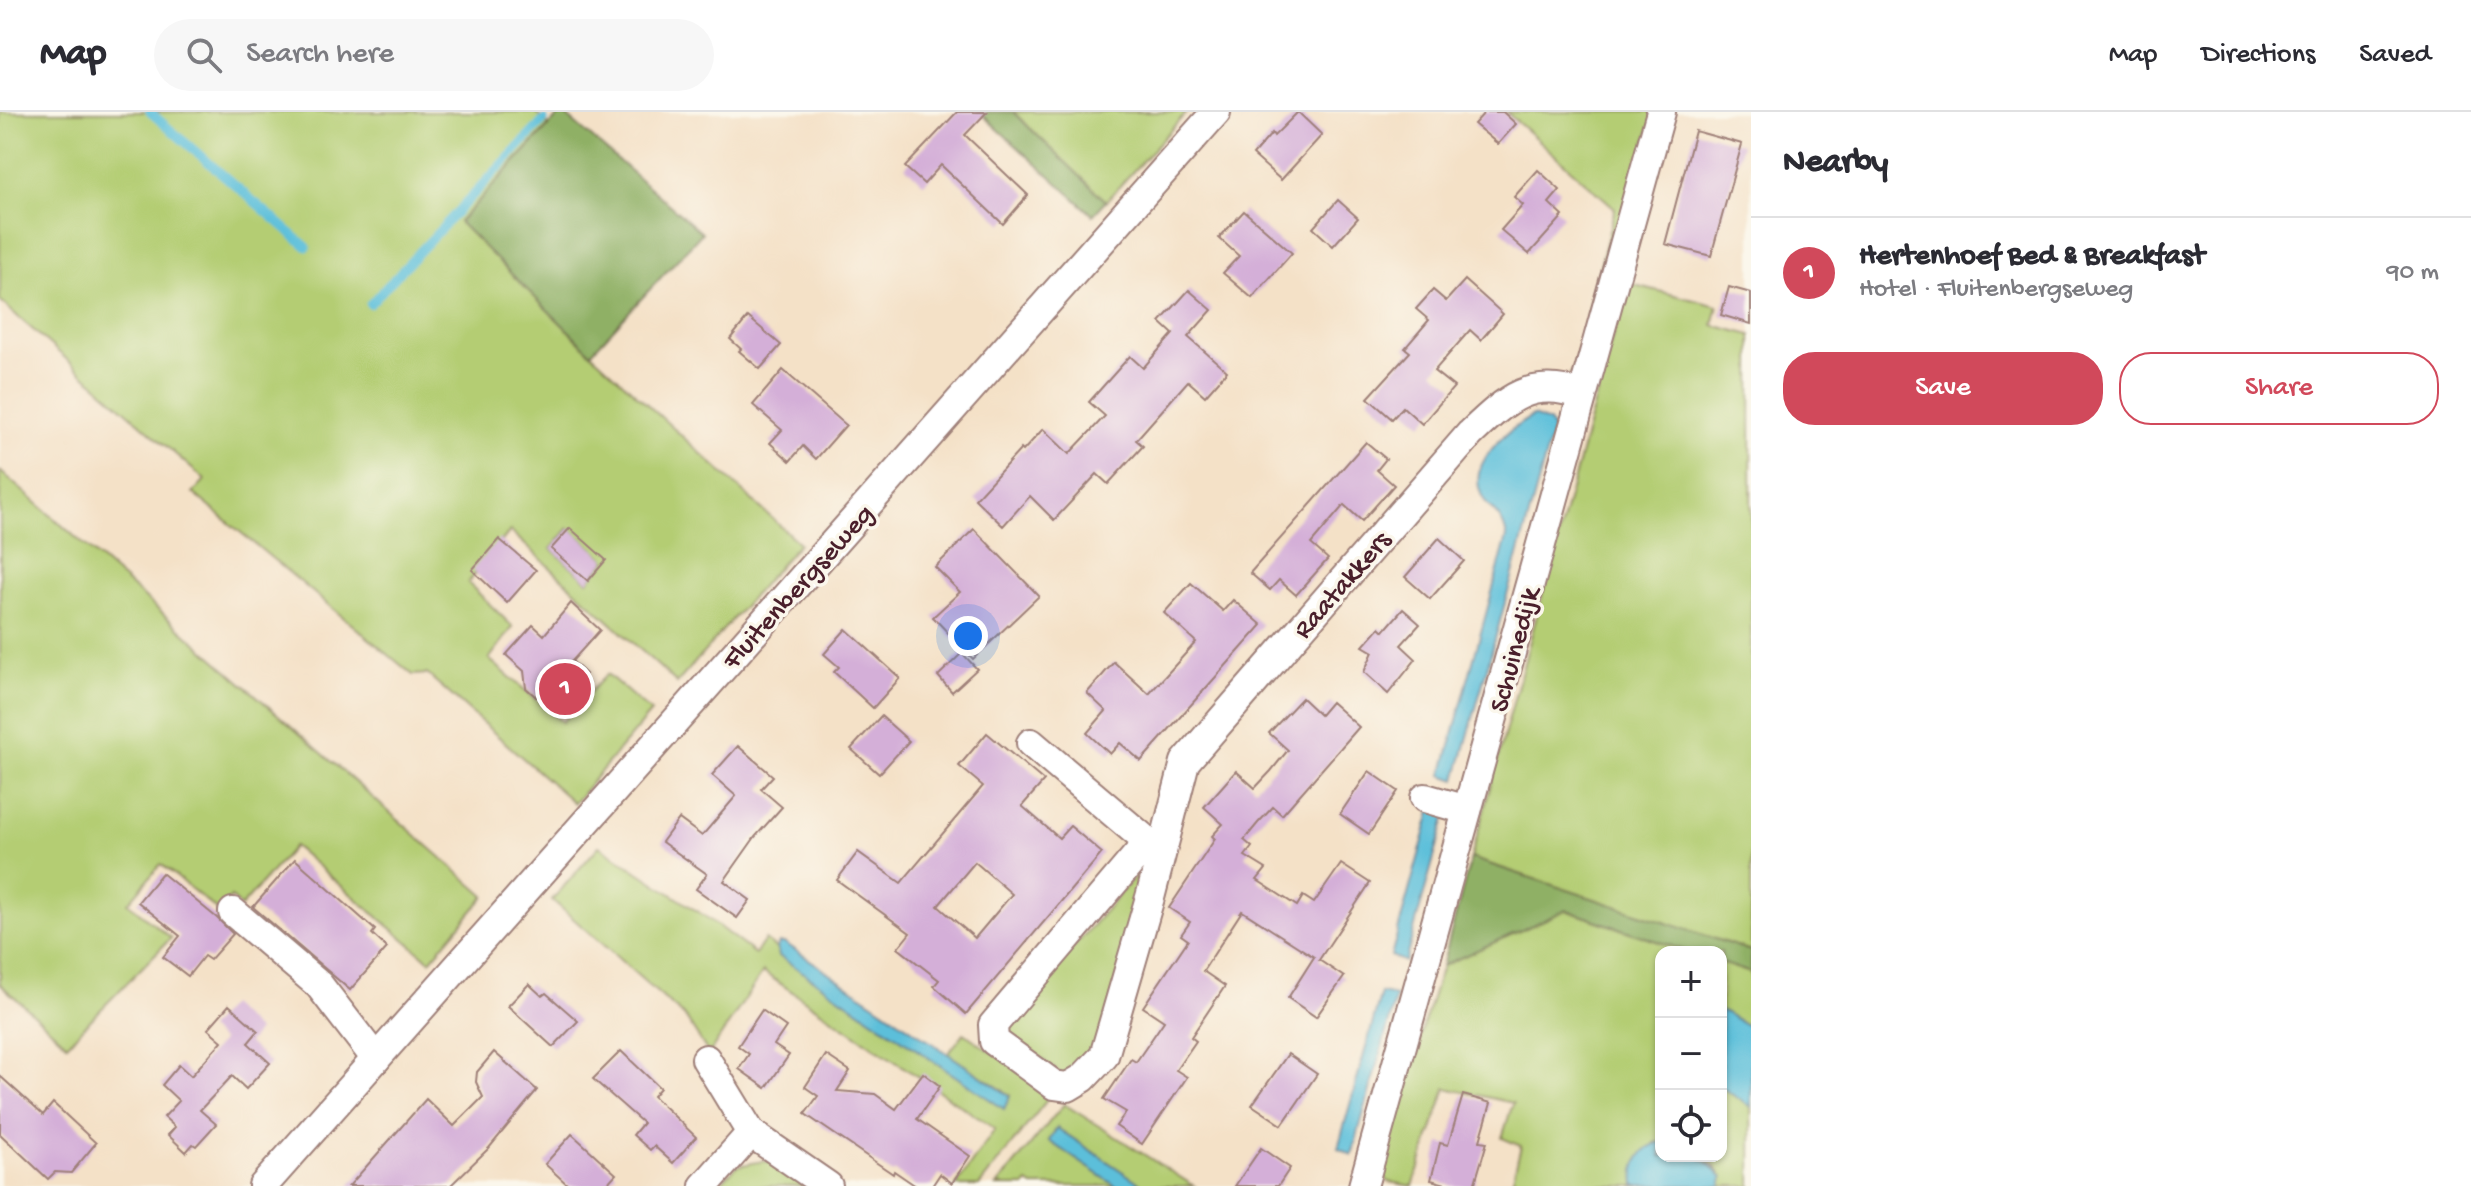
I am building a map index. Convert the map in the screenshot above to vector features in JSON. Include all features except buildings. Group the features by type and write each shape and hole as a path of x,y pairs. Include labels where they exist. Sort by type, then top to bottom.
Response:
{"street":[{"name":"Fluitenbergseweg","path":"263,1186 1216,112"},
{"name":"Schuinedijk","path":"1363,1186 1661,112"},
{"name":"Raatakkers","path":"1154,851 1137,855 993,1025 994,1041 1054,1085 1068,1087 1083,1078 1104,1056 1154,851 1185,762 1470,434 1499,406 1524,392 1543,387 1565,388 1582,395"},
{"path":"1031,743 1142,837 1154,851"},
{"path":"1425,798 1467,810"},
{"path":"233,912 319,985 376,1059"},
{"path":"706,1059 751,1133 828,1186"},
{"path":"704,1186 751,1133"}],"green space":[{"path":"0,112 535,112 549,125 459,222 591,353 799,543 677,683 510,531 468,583 513,627 489,659 562,722 607,674 651,712 574,803 427,674 413,675 193,493 205,480 0,301","holes":["569,528 606,560 588,581 551,549"]},
{"path":"562,112 702,233 591,353 459,222"},
{"path":"979,112 1013,112 1106,201 1093,215"},
{"path":"1013,112 1187,112 1106,201"},
{"path":"1506,112 1654,112 1581,374 1570,374 1615,208"},
{"path":"1627,283 1718,306 1713,325 1751,335 1751,951 1471,858"},
{"path":"0,471 485,896 430,961 294,846 241,907 231,897 218,911 161,864 128,903 171,938 67,1044 0,984"},
{"path":"599,846 706,917 755,954 765,940 777,949 779,956 1003,1108 1010,1095 948,1054 964,1033 1044,1088 1047,1100 979,1186 956,1186 995,1129 763,972 709,1054 686,1018 552,900"},
{"path":"1471,858 1751,951 1751,973 1727,965 1727,946 1671,946 1566,910 1442,966"},
{"path":"1138,873 1146,878 1097,1049 1064,1076 1008,1034 1012,1018"},
{"path":"1565,910 1671,946 1655,946 1655,1143 1635,1184 1641,1186 1511,1186 1521,1146 1502,1138 1513,1103 1446,1088 1413,1186 1389,1182 1378,1170 1442,966"},
{"path":"1727,965 1751,973 1751,1028 1727,1014"},
{"path":"1727,1091 1751,1107 1751,1186 1721,1186 1723,1177 1708,1162 1727,1162"},
{"path":"1064,1104 1194,1186 1144,1186 1057,1128 1049,1141 1116,1186 1033,1186 1028,1183 1025,1186 997,1186"},
{"path":"771,1162 810,1186 717,1186 737,1166"}],"water":[{"path":"1533,416 1549,422 1553,429 1456,780 1442,775 1507,537 1502,521 1481,494 1478,482 1480,470 1502,438"},
{"path":"1432,808 1447,811 1405,962 1391,956"},
{"path":"779,943 785,943 1010,1096 1004,1109 779,956"},
{"path":"1381,993 1396,996 1352,1155 1338,1148"},
{"path":"1727,1014 1751,1028 1751,1107 1727,1091"},
{"path":"1057,1128 1144,1186 1116,1186 1049,1141"},
{"path":"1654,1144 1655,1162 1706,1162 1723,1177 1721,1186 1635,1185 1639,1158"}],"waterway":[{"path":"150,112 307,247"},
{"path":"370,304 544,120"}],"place":[{"name":"Hertenhoef Bed & Breakfast","path":"565,689"}]}
